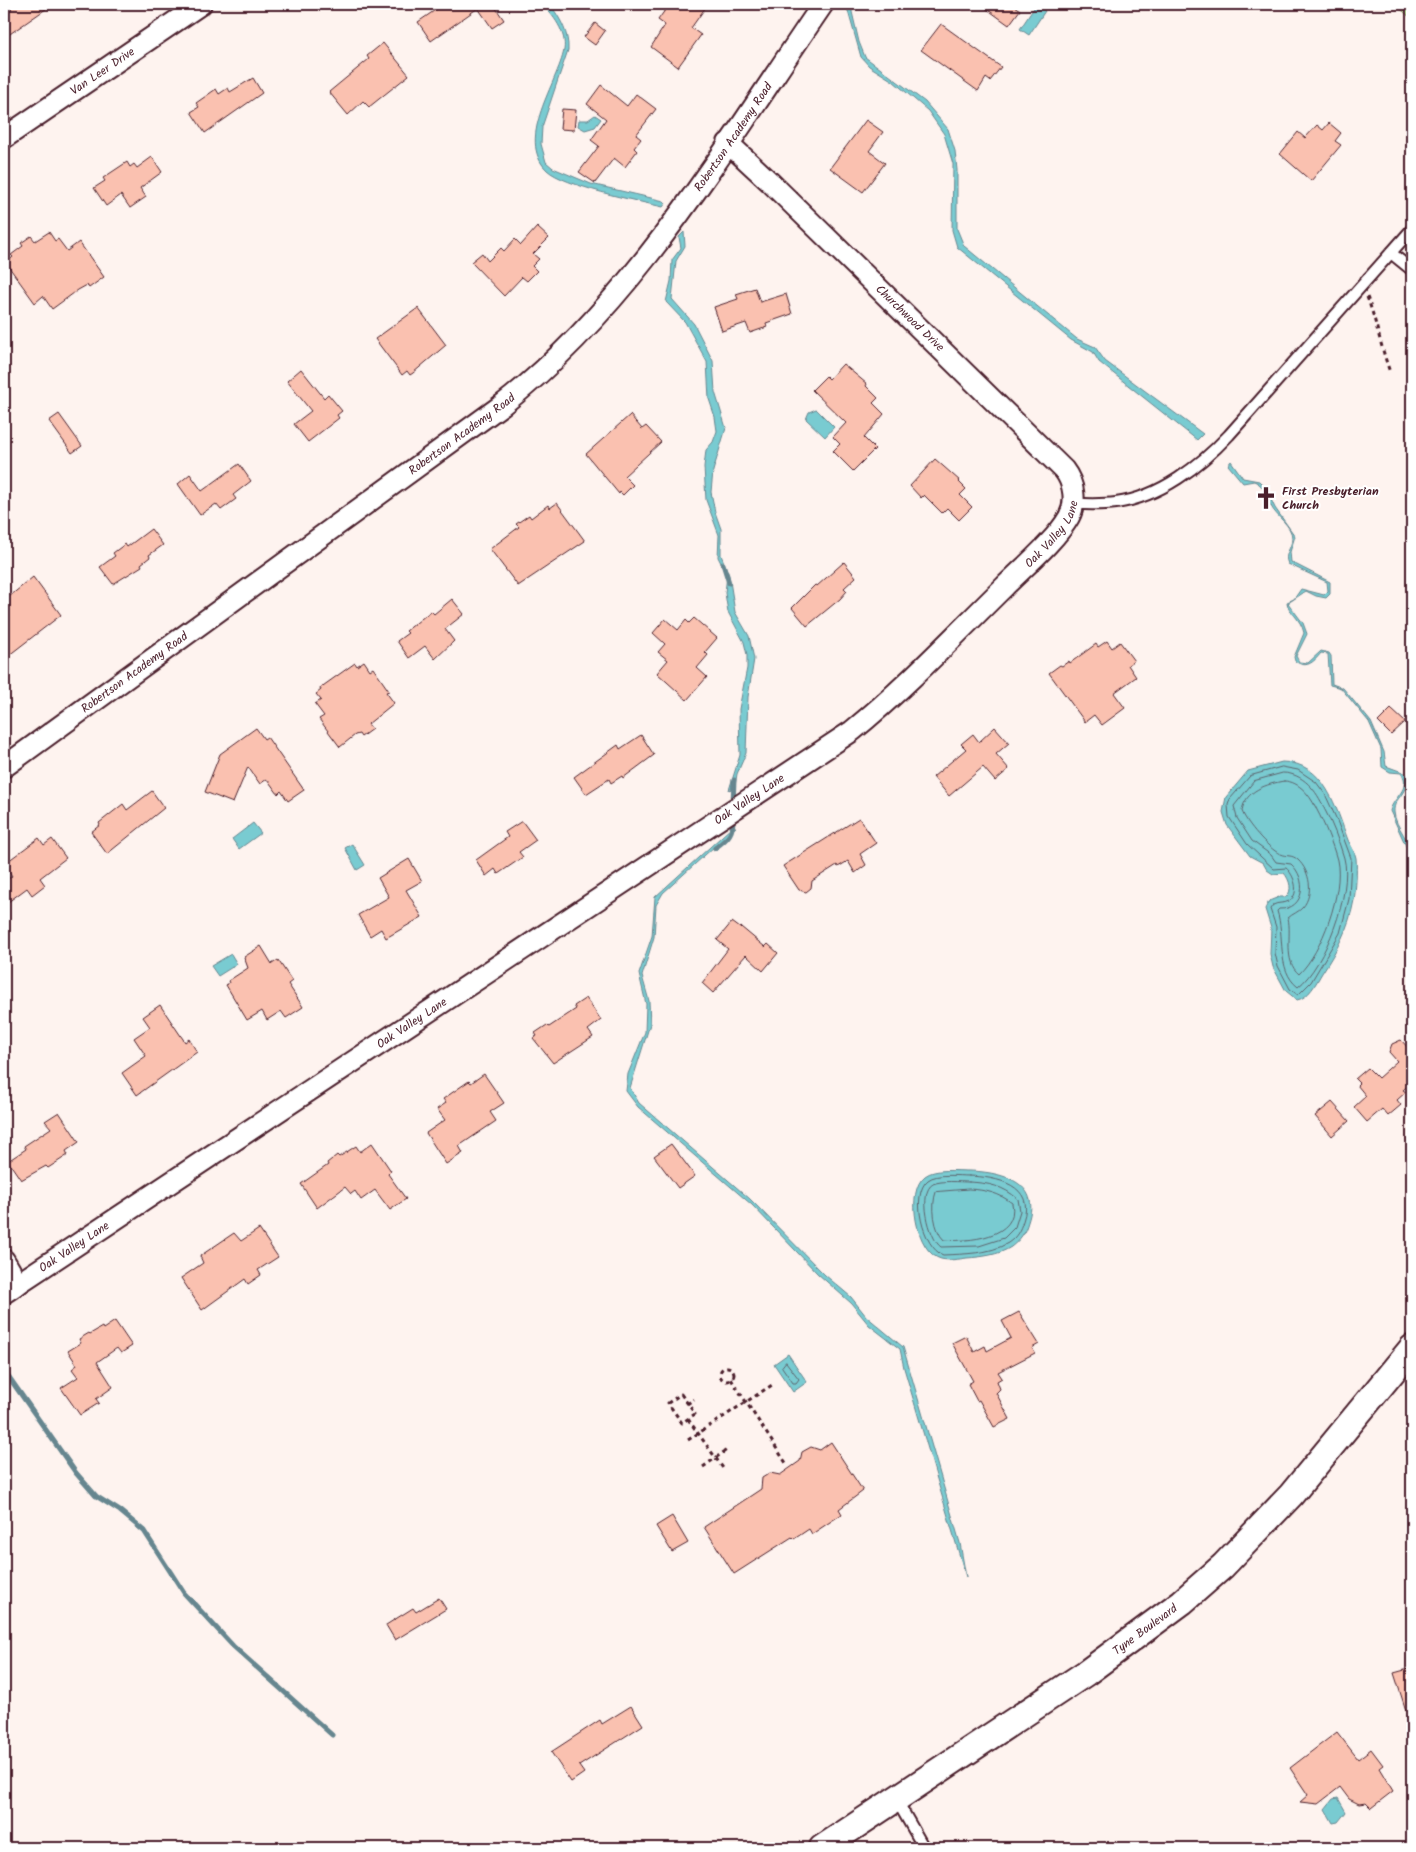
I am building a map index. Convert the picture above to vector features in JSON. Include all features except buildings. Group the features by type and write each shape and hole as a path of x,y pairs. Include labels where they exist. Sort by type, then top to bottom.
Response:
{"street":[{"name":"Van Leer Drive","path":"4,138 201,4"},
{"name":"Robertson Academy Road","path":"4,767 502,405 536,378 576,339 637,270 728,143 823,4"},
{"name":"Churchwood Drive","path":"728,143 1064,470 1070,480 1074,504"},
{"name":"Oak Valley Lane","path":"11,1288 852,731 887,701 1028,563 1062,528 1074,504"},
{"path":"4,1260 11,1288"},
{"name":"Tyne Boulevard","path":"822,1848 1094,1668 1194,1592 1291,1495 1404,1370 1412,1348"}],"lane":[{"name":"Oak Valley Lane","path":"1074,504 1116,503 1136,498 1160,488 1196,466 1229,435 1412,229"},
{"path":"1391,253 1412,270"},
{"path":"896,1798 924,1848"}],"path":[{"path":"1372,292 1367,298 1373,310 1390,372"},
{"path":"728,1367 733,1371 730,1379 725,1380 721,1376 724,1368 728,1367"},
{"path":"730,1379 788,1466"},
{"path":"688,1440 775,1383"},
{"path":"681,1394 687,1404 695,1414 682,1423 668,1403 673,1397 681,1394"},
{"path":"687,1404 694,1399"},
{"path":"669,1416 675,1412"},
{"path":"688,1419 725,1471"},
{"path":"703,1467 728,1450"}],"green space":[{"path":"1395,4 1412,4 1412,19"}],"water":[{"path":"541,4 549,4 552,7 564,27 568,44 568,50 542,127 541,144 546,162 553,168 591,184 664,201 666,203 663,207 569,182 547,170 538,157 535,143 541,110 564,50 563,37 558,24"},
{"path":"846,4 853,4 852,12 859,42 865,57 925,102 948,129 955,151 957,170 957,229 964,246 1077,339 1095,347 1105,361 1203,434 1197,440 1099,362 1093,352 1071,340 957,247 952,230 953,164 944,134 928,111 893,81 869,66 861,57"},
{"path":"1036,5 1045,11 1029,35 1020,29"},
{"path":"595,115 601,119 595,127 585,130 578,126 579,120 588,120"},
{"path":"684,232 685,246 676,261 672,299 694,324 713,361 715,392 726,428 713,471 711,492 721,529 721,555 729,575 735,612 749,636 754,659 748,697 746,753 737,774 735,786 729,790 740,755 739,709 747,668 747,655 744,642 728,612 725,593 727,575 718,557 719,535 706,500 704,467 706,450 713,442 717,431 709,399 707,362 685,322 666,302 671,281 672,260 681,248 679,237"},
{"path":"816,409 834,427 825,437 806,419 809,412"},
{"path":"1231,461 1243,478 1259,481 1265,487 1275,508 1295,536 1290,552 1291,562 1330,582 1330,594 1326,598 1306,591 1294,599 1301,589 1324,595 1328,591 1327,582 1288,564 1287,554 1292,538 1287,525 1273,510 1261,486 1254,481 1243,483 1228,465"},
{"path":"1294,599 1288,603 1303,623 1307,634 1296,656 1299,662 1308,663 1321,651 1329,653 1331,656 1332,684 1343,688 1371,722 1384,752 1386,766 1405,773 1406,786 1396,802 1394,812 1397,823 1409,846 1412,859 1390,811 1403,788 1404,779 1401,773 1390,772 1382,767 1381,749 1369,722 1341,688 1330,685 1328,654 1321,653 1315,660 1306,665 1295,661 1294,657 1304,633 1300,623 1289,609 1287,602"},
{"path":"1282,762 1297,764 1319,778 1333,801 1356,858 1355,895 1346,929 1333,956 1315,985 1309,993 1297,1000 1286,991 1273,967 1270,954 1271,928 1265,909 1269,901 1288,895 1290,889 1288,879 1284,873 1273,874 1267,870 1263,863 1250,856 1227,825 1223,812 1226,797 1248,771"},
{"path":"253,823 261,833 239,849 232,839"},
{"path":"732,827 736,827 663,893 656,905 654,937 642,976 649,1001 650,1024 630,1088 639,1103 750,1199 825,1275 851,1297 866,1316 903,1347 960,1543 966,1577 900,1349 869,1325 851,1303 818,1274 752,1205 638,1107 626,1091 628,1074 645,1032 646,1004 639,974 652,936 655,897"},
{"path":"352,844 365,865 357,870 345,848"},
{"path":"231,954 237,964 218,976 211,966"},
{"path":"946,1170 970,1171 1006,1177 1024,1189 1029,1197 1031,1208 1027,1226 1017,1242 1001,1252 978,1257 951,1260 941,1259 932,1254 925,1246 916,1221 916,1194 919,1184 929,1173"},
{"path":"788,1354 807,1382 793,1392 774,1364"},
{"path":"1338,1798 1346,1812 1338,1822 1333,1823 1325,1809 1333,1799"}],"waterway":[{"path":"723,564 729,583"},
{"path":"733,804 734,780"},
{"path":"715,848 730,834 733,826 733,815"},
{"path":"4,1370 76,1473 96,1496 120,1511 144,1531 184,1593 233,1646 332,1735"}],"place":[{"name":"First Presbyterian Church","path":"1266,498"}]}
